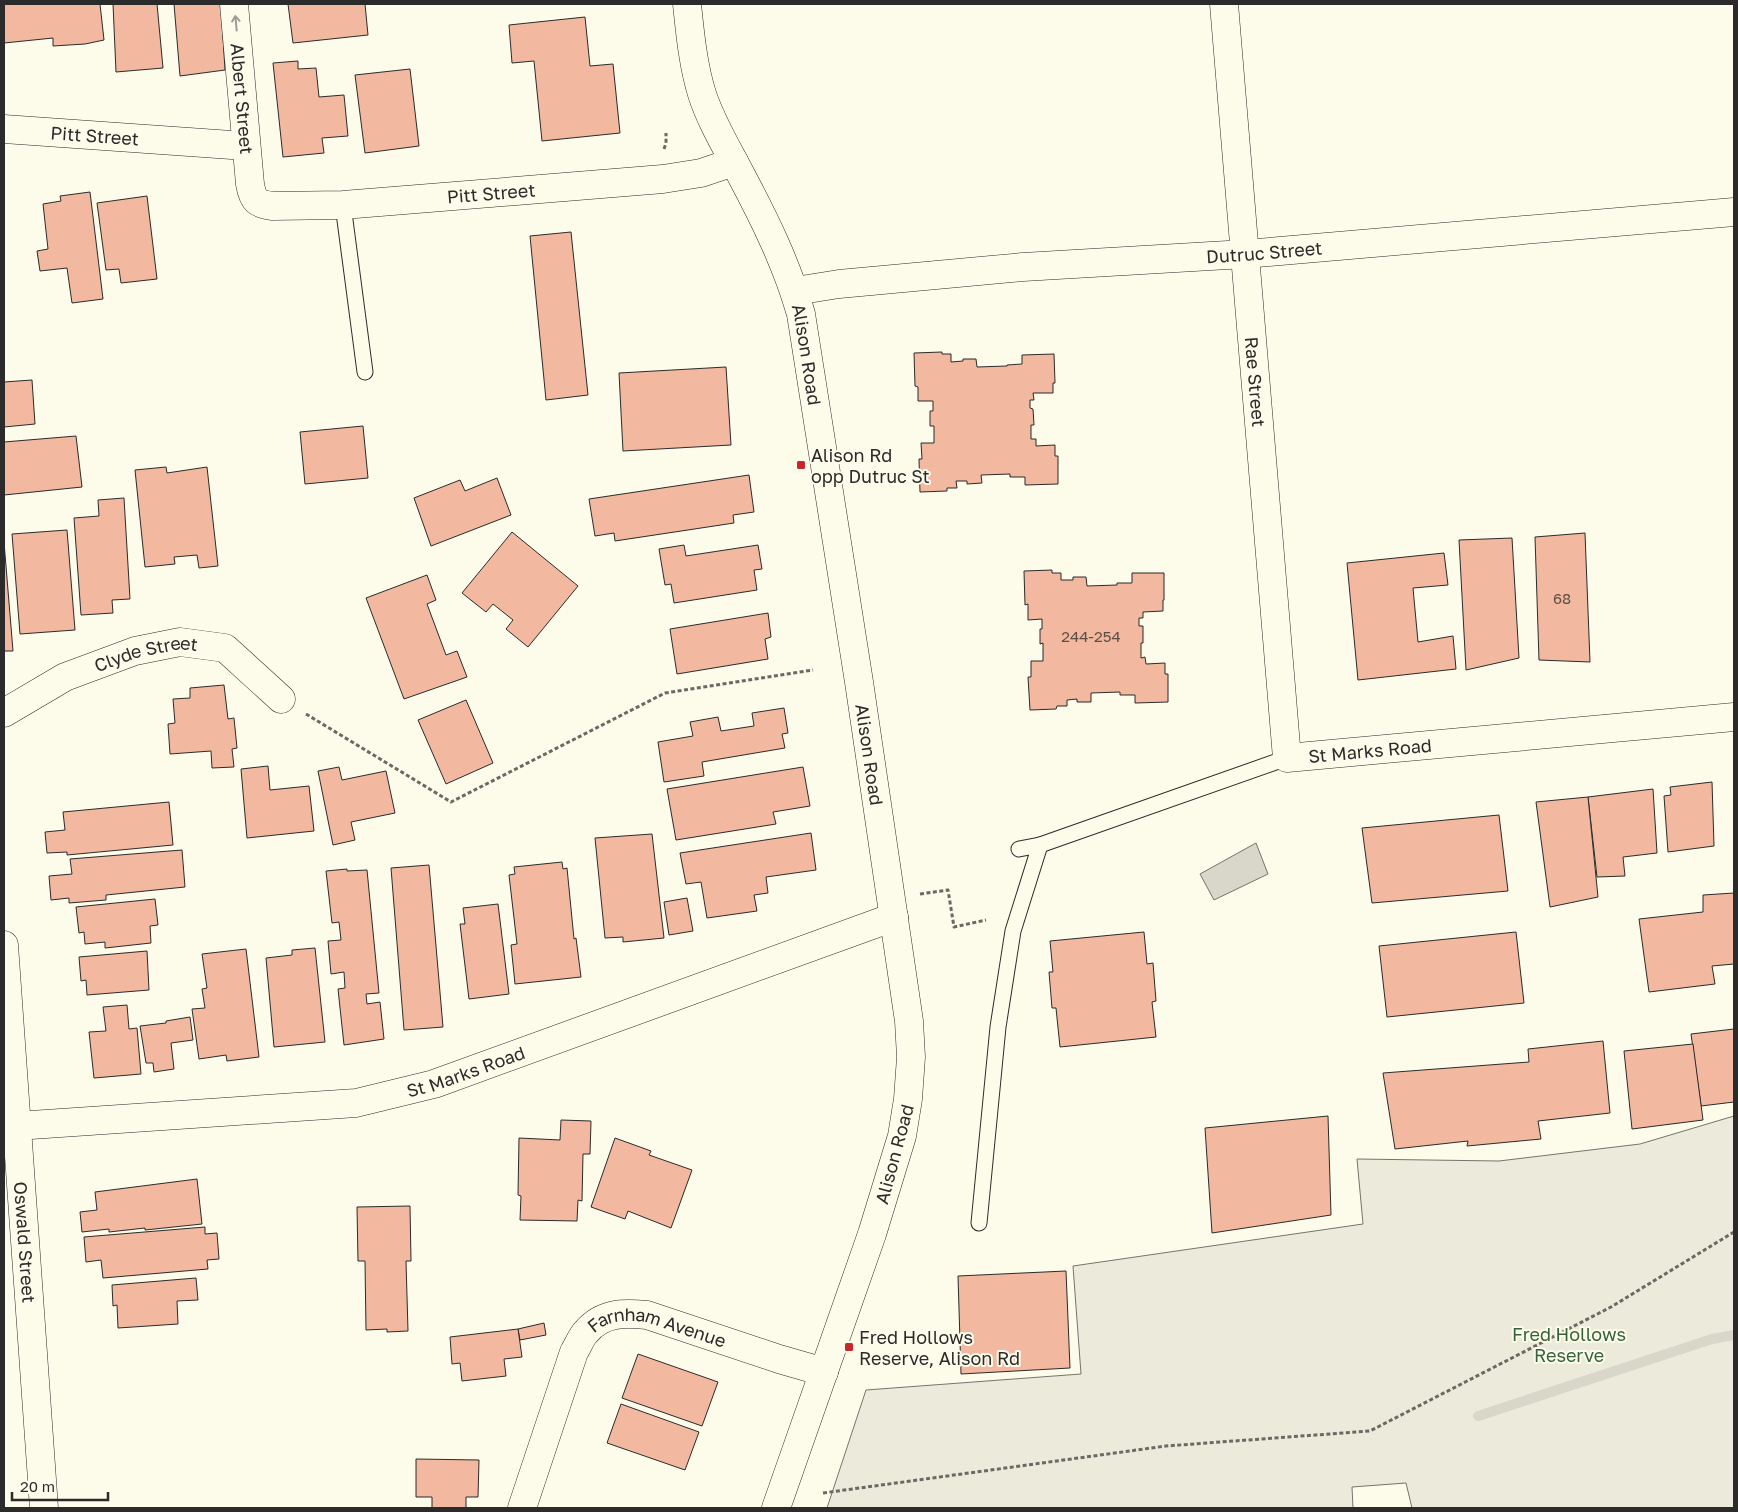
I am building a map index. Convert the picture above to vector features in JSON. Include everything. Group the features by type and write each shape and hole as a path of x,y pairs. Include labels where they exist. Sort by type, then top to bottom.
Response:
{"street":[{"name":"Albert Street","path":"234,4 252,194"},
{"name":"Alison Road","path":"687,4 696,74 711,119 766,222 795,291 801,314 859,682 909,1021 911,1057 908,1100 902,1136 872,1234 776,1508"},
{"name":"Rae Street","path":"1224,4 1287,758"},
{"name":"Pitt Street","path":"4,130 246,146"},
{"name":"Pitt Street","path":"252,194 256,201 262,205 343,205 663,179 701,173 734,162"},
{"name":"Dutruc Street","path":"795,291 839,284 1023,267 1245,254 1734,212"},
{"name":"Clyde Street","path":"4,713 65,677 136,651 180,642 226,648 281,700"},
{"name":"St Marks Road","path":"1287,758 1734,717"},
{"name":"St Marks Road","path":"16,1126 356,1103 434,1084 894,917"},
{"name":"Oswald Street","path":"4,945 44,1508"},
{"name":"Farnham Avenue","path":"522,1508 574,1352 585,1332 603,1318 624,1313 647,1315 824,1372"}],"lane":[{"path":"343,205 364,372"},
{"name":"St Marks Road","path":"1019,849 1040,845 1287,758"},
{"path":"979,1223 998,1027 1013,931 1040,845"}],"path":[{"path":"281,700 450,802 664,693 813,670"},
{"path":"948,890 954,926 986,920"},
{"path":"823,1492 1166,1446 1370,1430 1611,1307 1734,1232"}],"green space":[{"name":"Fred Hollows Reserve","path":"1734,1116 1734,1508 1412,1508 1406,1483 1352,1487 1353,1508 827,1508 866,1390 1081,1374 1073,1266 1363,1224 1357,1159 1499,1161 1640,1144"}],"shaded area":[{"path":"1256,843 1268,874 1214,900 1200,874"}],"building":[{"path":"4,4 100,4 104,40 85,44 53,46 53,38 4,43"},
{"path":"113,4 157,4 163,68 116,72"},
{"path":"174,4 221,4 225,70 180,76"},
{"path":"288,4 365,4 368,35 293,43"},
{"path":"585,17 590,66 613,64 620,133 542,141 534,61 512,63 509,25"},
{"path":"298,61 298,69 316,68 319,97 344,95 348,136 322,138 324,153 283,157 273,63"},
{"path":"410,69 419,146 365,153 355,75"},
{"path":"90,192 103,299 72,303 67,268 40,271 37,251 48,249 43,204 61,201 60,196"},
{"path":"147,196 157,279 121,283 119,269 106,270 97,203"},
{"path":"571,232 588,395 546,400 530,236"},
{"path":"942,352 942,354 951,354 951,362 963,361 963,359 976,359 977,367 1022,364 1022,355 1054,354 1055,383 1053,383 1053,393 1033,393 1034,400 1030,400 1030,408 1033,409 1034,425 1031,425 1031,439 1036,439 1036,446 1055,445 1055,456 1058,456 1058,484 1025,485 1025,477 1010,477 1010,474 981,475 982,483 967,484 967,481 956,481 957,488 947,488 947,491 920,492 919,459 922,459 921,443 934,443 934,426 930,426 930,411 933,411 933,401 918,401 918,387 915,386 914,353"},
{"path":"726,367 731,445 623,451 619,373"},
{"path":"32,380 35,424 4,427 4,382"},
{"path":"363,426 368,478 305,484 300,432"},
{"path":"76,436 82,487 4,495 4,442"},
{"path":"166,467 167,473 207,467 218,566 199,568 197,555 174,557 175,564 145,567 135,470"},
{"path":"749,475 754,512 733,515 734,523 615,541 614,533 595,536 589,499"},
{"path":"497,478 511,515 431,546 414,498 460,480 465,491"},
{"path":"124,498 130,599 112,600 113,613 81,615 74,518 99,516 98,500"},
{"path":"67,530 75,630 20,634 12,534"},
{"path":"512,532 578,586 528,647 506,629 513,620 493,604 486,612 462,593"},
{"path":"1585,533 1590,662 1539,660 1535,537"},
{"path":"1512,538 1519,658 1466,670 1459,540"},
{"path":"4,542 13,651 4,651"},
{"path":"684,545 686,556 758,545 762,569 754,570 757,590 674,603 671,584 665,585 659,549"},
{"path":"1444,553 1448,585 1413,588 1418,642 1453,636 1456,669 1358,680 1347,563"},
{"path":"1052,570 1052,573 1061,573 1061,580 1073,580 1073,577 1086,577 1087,586 1132,583 1132,573 1164,573 1163,611 1143,612 1143,618 1139,618 1139,626 1143,626 1141,658 1145,657 1146,664 1165,663 1165,674 1168,674 1168,702 1135,703 1135,695 1120,695 1120,692 1091,693 1091,702 1077,702 1077,699 1067,700 1067,706 1057,706 1056,709 1030,710 1028,677 1031,677 1031,661 1043,661 1043,643 1040,644 1042,619 1028,620 1028,604 1025,605 1024,571"},
{"path":"427,575 436,600 427,604 446,655 457,651 467,677 404,699 366,598"},
{"path":"768,613 771,637 765,639 768,659 677,674 670,629"},
{"path":"224,685 228,719 234,718 237,748 232,749 234,767 212,768 211,751 170,754 168,724 175,723 173,699 190,698 190,688"},
{"path":"466,700 493,763 446,784 418,720"},
{"path":"784,708 788,733 782,734 785,748 702,762 704,776 664,782 658,742 693,736 690,722 718,717 721,731 754,726 752,713"},
{"path":"268,766 270,790 309,786 314,831 247,838 241,769"},
{"path":"339,767 342,780 386,771 395,813 351,822 355,840 333,845 318,771"},
{"path":"803,767 810,806 773,812 776,824 676,840 667,789"},
{"path":"1712,782 1714,846 1668,852 1664,796 1671,795 1670,787"},
{"path":"1653,789 1657,853 1623,857 1625,876 1597,877 1588,797"},
{"path":"1588,797 1598,897 1550,907 1536,802"},
{"path":"169,802 173,845 67,855 67,852 47,853 45,832 65,830 63,812"},
{"path":"1499,815 1508,891 1372,903 1362,828"},
{"path":"811,833 816,870 766,877 768,893 754,895 757,911 707,918 701,882 686,884 680,853"},
{"path":"652,834 664,938 623,942 623,937 605,938 595,838"},
{"path":"182,850 185,887 106,895 106,900 69,903 69,898 51,900 49,876 72,874 70,859"},
{"path":"562,862 563,869 567,868 574,939 576,938 581,977 515,984 511,945 517,944 509,875 515,874 514,867"},
{"path":"429,865 443,1027 404,1030 391,868"},
{"path":"347,869 347,871 367,870 379,993 366,994 367,1004 380,1002 384,1039 344,1045 338,989 345,988 344,972 331,974 328,941 341,940 339,922 332,923 326,871"},
{"path":"1734,893 1734,964 1712,966 1715,984 1649,992 1639,919 1703,912 1703,895"},
{"path":"687,898 693,931 669,935 664,902"},
{"path":"155,899 158,925 150,926 151,943 105,948 105,942 85,944 84,932 79,933 76,907"},
{"path":"498,904 509,994 469,999 460,924 465,924 463,908"},
{"path":"1144,932 1147,964 1153,963 1156,1001 1152,1002 1156,1037 1060,1047 1056,1008 1052,1008 1049,972 1053,972 1050,941"},
{"path":"1516,932 1524,1003 1387,1017 1379,946"},
{"path":"315,948 325,1042 274,1047 266,958 292,955 292,950"},
{"path":"246,949 259,1057 227,1061 226,1055 199,1059 192,1009 205,1008 202,989 207,988 202,954"},
{"path":"147,951 149,990 87,995 86,980 81,981 79,957"},
{"path":"127,1005 129,1029 137,1028 141,1074 94,1078 89,1032 106,1031 103,1007"},
{"path":"190,1017 193,1040 171,1043 174,1069 154,1072 153,1063 146,1063 140,1026 166,1023 166,1021"},
{"path":"1734,1029 1734,1102 1701,1106 1691,1034"},
{"path":"1603,1041 1610,1113 1538,1121 1541,1139 1467,1146 1468,1141 1395,1149 1383,1073 1529,1062 1528,1049"},
{"path":"1693,1044 1703,1120 1632,1129 1624,1051"},
{"path":"1328,1116 1331,1215 1212,1233 1205,1128"},
{"path":"561,1120 591,1121 590,1154 583,1154 582,1201 578,1200 577,1221 520,1220 521,1196 518,1195 519,1138 560,1140"},
{"path":"615,1138 651,1151 649,1155 692,1170 671,1228 628,1211 625,1219 591,1207"},
{"path":"197,1179 202,1224 145,1230 145,1228 109,1232 109,1229 82,1232 80,1212 97,1210 95,1192"},
{"path":"410,1206 411,1261 406,1261 408,1331 366,1330 365,1261 358,1261 357,1207"},
{"path":"205,1227 205,1234 217,1233 219,1259 207,1260 208,1269 103,1278 101,1260 86,1262 84,1237"},
{"path":"1066,1271 1070,1368 961,1374 958,1276"},
{"path":"196,1278 198,1300 177,1301 178,1324 118,1328 117,1305 113,1306 112,1285"},
{"path":"544,1323 546,1335 520,1340 518,1329"},
{"path":"518,1329 522,1357 504,1359 506,1376 462,1381 460,1363 452,1364 450,1337"},
{"path":"638,1354 718,1382 702,1426 622,1398"},
{"path":"621,1404 699,1432 685,1470 607,1443"},
{"path":"416,1459 479,1460 478,1497 466,1497 466,1508 432,1508 432,1497 416,1497"}],"waterway":[{"path":"1478,1416 1712,1339 1734,1335"}],"place":[{"name":"Alison Rd opp Dutruc St","path":"801,465"},
{"name":"Fred Hollows Reserve, Alison Rd","path":"849,1347"}]}
